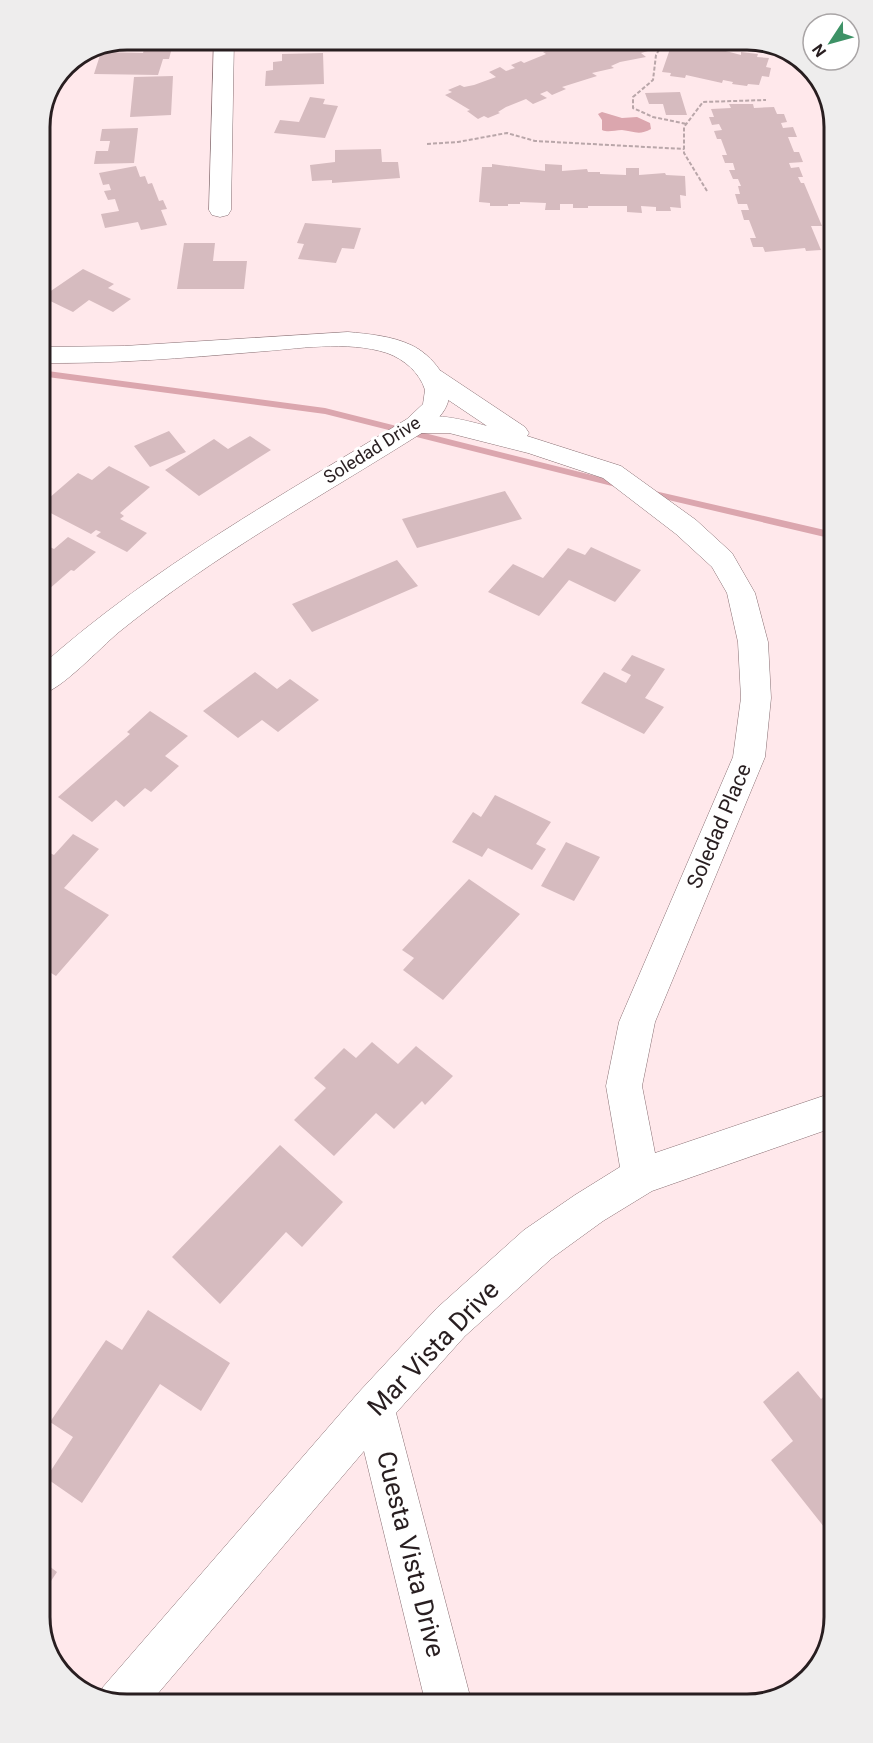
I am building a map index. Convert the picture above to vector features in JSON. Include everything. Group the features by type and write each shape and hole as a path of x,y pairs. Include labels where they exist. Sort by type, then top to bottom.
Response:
{"street":[{"path":"220,210 224,49"},
{"path":"50,355 353,341 397,348 418,359 432,377 534,446"},
{"name":"Soledad Drive","path":"50,675 65,660 215,548 416,425 437,403 438,389 432,377"},
{"name":"Soledad Place","path":"416,425 449,425 534,446 612,472 686,526 722,560 741,593 753,642 756,698 749,757 637,1022 624,1086 641,1176"},
{"name":"Mar Vista Drive","path":"128,1693 451,1322 538,1244 641,1176 824,1113"},
{"name":"Cuesta Vista Drive","path":"375,1407 446,1694"}],"path":[{"path":"659,50 656,55 653,80 633,97 633,108 653,117 687,124"},
{"path":"707,190 684,153 684,127 703,102 766,100"},
{"path":"427,144 458,142 493,134 507,134 535,141 684,149"}],"shaded area":[{"path":"602,112 622,118 637,117 650,123 651,129 639,133 602,130 602,120 598,114"}],"building":[{"path":"144,49 172,49 169,59 163,59 158,75 94,74 102,54 143,53"},
{"path":"549,50 648,51 641,53 646,57 620,62 611,66 614,68 592,73 597,76 562,87 566,89 552,95 547,91 540,94 547,98 533,104 526,99 488,118 484,116 478,119 467,111 470,110 445,95 452,92 448,90 460,85 464,87 474,85 496,77 489,72 500,67 506,71 515,68 511,65 521,61 524,63 546,54 543,52"},
{"path":"670,50 722,50 741,55 741,52 758,54 757,57 769,58 766,67 771,68 769,77 762,76 759,85 748,84 747,86 686,75 685,78 670,76 671,73 662,72"},
{"path":"323,53 324,84 265,86 266,71 273,70 273,62 282,61 282,54"},
{"path":"173,76 171,115 130,117 134,77"},
{"path":"680,92 687,115 666,115 663,104 649,104 645,93"},
{"path":"310,97 325,99 323,104 338,106 325,138 274,133 280,120 299,122"},
{"path":"729,104 753,104 754,108 774,107 777,114 784,114 787,122 781,123 783,128 793,127 797,137 788,137 794,152 799,152 803,162 789,163 791,168 799,167 803,177 798,177 801,183 804,183 822,226 811,226 821,250 806,251 805,248 765,252 763,247 753,247 750,238 756,238 749,220 744,220 741,210 749,210 747,204 738,204 735,194 740,194 738,186 741,186 738,179 733,179 729,170 735,170 733,163 725,163 722,155 727,155 721,139 717,139 714,131 722,130 719,124 712,125 709,117 714,117 711,109 731,108"},
{"path":"138,128 134,163 94,164 96,151 108,151 110,141 100,141 102,129"},
{"path":"381,149 382,162 398,162 400,178 332,183 332,180 312,181 310,165 335,162 335,150"},
{"path":"492,164 545,171 545,164 562,165 562,171 587,169 588,172 600,172 600,174 626,175 626,168 639,168 639,175 665,173 666,175 685,176 686,196 680,195 681,208 670,207 671,211 656,211 656,207 641,206 642,213 627,212 627,206 573,208 573,204 560,204 560,210 545,210 546,203 520,202 520,204 508,204 508,206 490,206 490,203 479,202 482,167 492,167"},
{"path":"136,166 140,177 145,176 148,184 152,183 159,201 163,200 167,209 161,210 167,225 141,230 138,222 105,228 101,214 119,211 115,199 108,200 104,191 111,190 109,184 103,185 99,173"},
{"path":"305,223 361,228 354,249 342,248 336,263 298,259 304,244 297,243"},
{"path":"184,243 215,243 213,261 247,261 244,289 177,289"},
{"path":"83,269 114,284 108,288 131,299 113,312 89,300 73,312 50,301 50,292"},
{"path":"169,431 186,452 150,467 134,446"},
{"path":"250,436 271,450 199,496 165,470 214,439 228,449"},
{"path":"109,466 150,487 120,513 124,516 120,519 147,533 127,552 96,536 101,532 96,530 91,534 50,513 50,497 78,473 92,480"},
{"path":"505,491 522,519 417,548 402,519"},
{"path":"68,537 96,552 50,588 50,547 54,549"},
{"path":"591,547 641,570 615,602 569,580 539,616 488,592 513,564 543,578 568,548 585,555"},
{"path":"397,560 418,586 312,632 292,604"},
{"path":"632,655 665,669 645,698 664,707 644,734 581,703 604,672 626,683 631,675 621,670"},
{"path":"255,672 277,689 290,679 319,700 278,732 262,720 238,738 203,711"},
{"path":"150,711 188,736 165,756 179,766 151,792 145,788 124,807 116,800 92,822 58,797 130,734 127,732"},
{"path":"495,795 551,822 536,844 546,849 532,870 488,848 482,857 452,842 473,812 481,817"},
{"path":"73,834 99,849 64,888 109,915 56,976 49,972 50,853 54,855"},
{"path":"566,842 600,857 574,901 541,886"},
{"path":"469,879 520,914 443,1000 403,970 414,958 402,950"},
{"path":"372,1042 398,1064 416,1046 453,1076 425,1105 422,1101 394,1129 376,1113 334,1156 294,1120 326,1088 314,1078 344,1048 356,1058"},
{"path":"280,1145 343,1202 302,1247 286,1232 220,1304 172,1257"},
{"path":"148,1310 230,1363 201,1411 160,1384 82,1503 49,1480 49,1473 73,1437 50,1422 106,1340 122,1350"},
{"path":"798,1371 821,1399 824,1396 824,1527 771,1460 793,1441 763,1402"},
{"path":"49,1566 57,1572 49,1584"}],"waterway":[{"path":"50,374 325,411 624,486"},
{"path":"646,492 824,534"}]}
